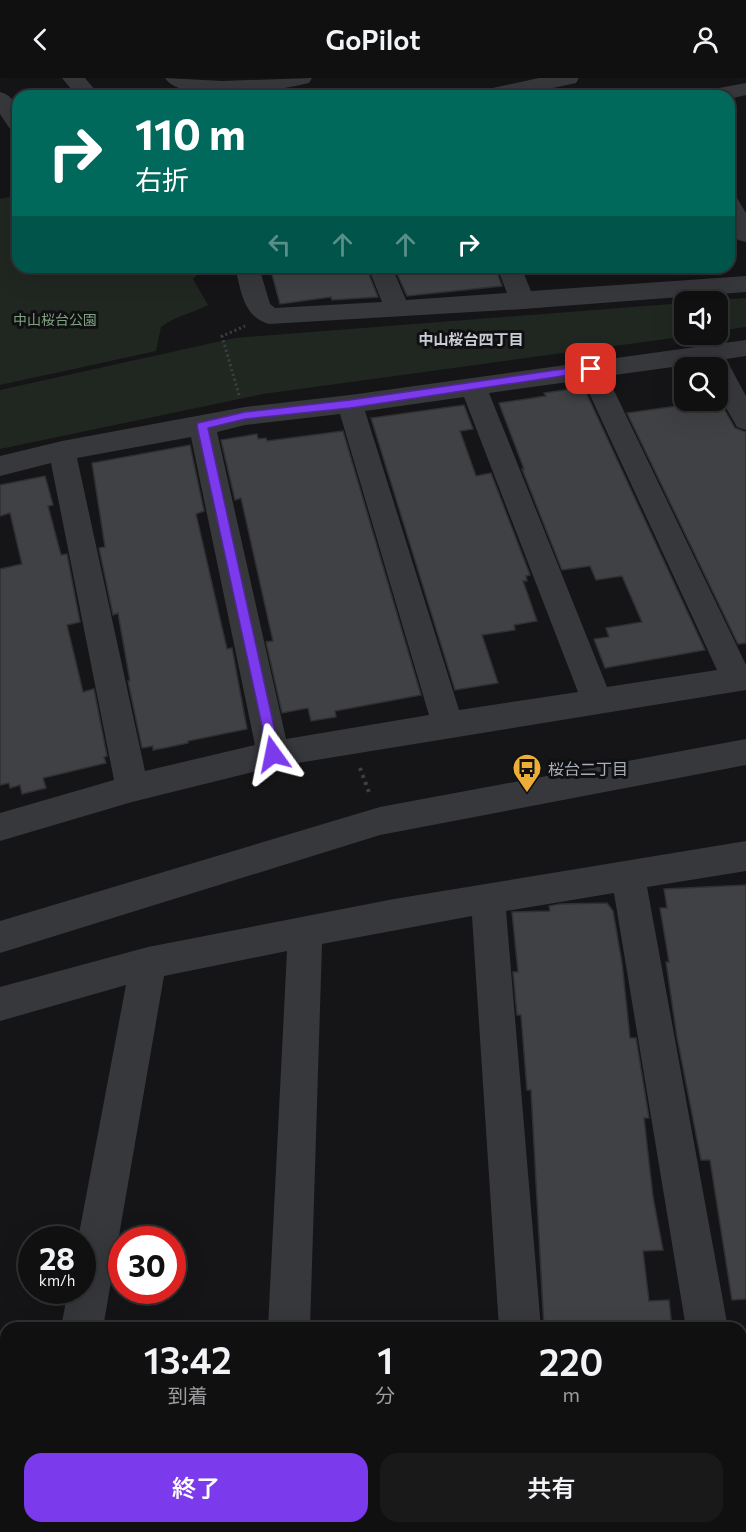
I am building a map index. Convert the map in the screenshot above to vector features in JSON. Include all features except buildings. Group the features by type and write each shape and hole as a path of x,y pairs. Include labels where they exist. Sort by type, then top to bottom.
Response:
{"street":[{"path":"73,78 84,90"},
{"path":"176,78 194,86 223,90 302,78"},
{"path":"513,90 568,78"},
{"path":"0,99 12,116"},
{"path":"735,214 746,235"},
{"path":"249,273 259,308 269,316 746,285"},
{"path":"382,273 397,309"},
{"path":"511,273 523,301"},
{"path":"640,273 647,291"},
{"path":"0,466 62,451 245,416 350,404 746,348"},
{"path":"709,352 746,421"},
{"path":"0,827 132,788 273,754 742,678 591,369"},
{"path":"473,386 597,700"},
{"path":"350,404 448,725"},
{"path":"202,426 273,754"},
{"path":"62,451 132,788"},
{"path":"0,937 380,821 746,753"},
{"path":"0,1004 148,963 488,897 746,856"},
{"path":"628,875 706,1322"},
{"path":"488,897 520,1322"},
{"path":"289,1322 305,932"},
{"path":"83,1322 148,963"}],"path":[{"path":"222,336 245,416"},
{"path":"349,740 380,821"}],"green space":[{"name":"中山桜台公園","path":"12,196 12,273 198,273 193,279 208,305 161,327 156,351 0,385 0,199"},
{"path":"746,298 746,327 728,329 728,299"},
{"path":"674,304 674,338 263,394 0,449 0,390 235,338"}],"place":[{"name":"桜台二丁目","path":"527,794"}],"district":[{"name":"中山桜台四丁目","path":"471,339"}],"route":[{"path":"273,754 202,426 245,416 350,404 591,369"}]}
